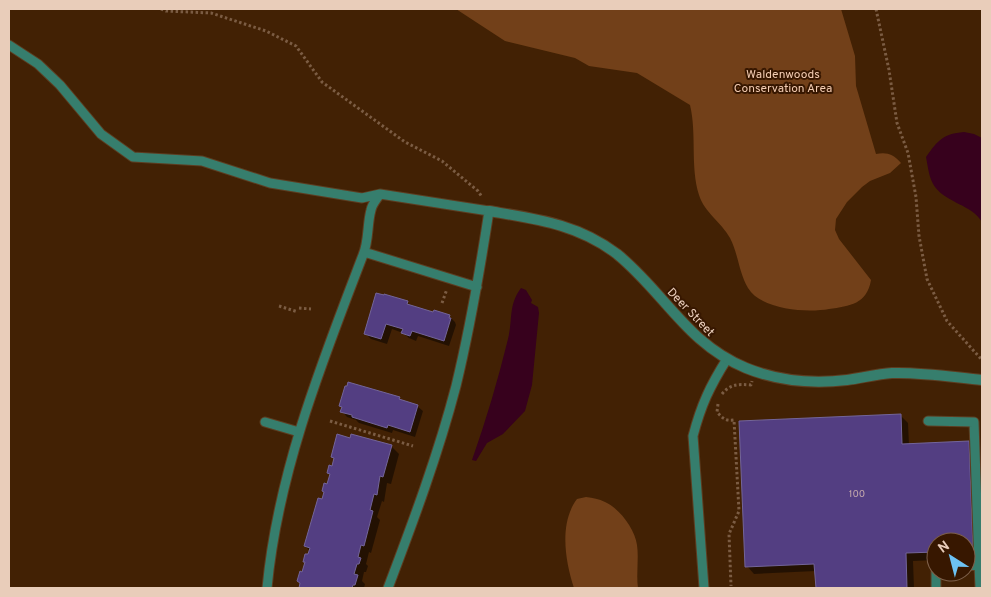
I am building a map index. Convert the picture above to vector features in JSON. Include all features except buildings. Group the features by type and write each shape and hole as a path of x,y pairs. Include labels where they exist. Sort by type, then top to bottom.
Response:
{"street":[{"name":"Deer Street","path":"490,211 555,223 578,231 602,244 633,269 699,339 727,359 760,373 802,381 837,381 894,373 982,380"}],"lane":[{"path":"9,45 38,64 60,84 101,134 133,157 202,161 270,182 362,198 380,194 490,211 477,287 455,387 423,492 388,588"},
{"path":"267,588 272,546 300,432 364,252 371,208 380,194"},
{"path":"364,252 477,287"},
{"path":"704,588 693,436 708,390 727,359"},
{"path":"928,421 974,422 981,565 980,588"},
{"path":"265,422 300,432"}],"path":[{"path":"161,9 166,11 211,13 266,31 296,46 322,82 405,142 442,161 478,191 490,211"},
{"path":"876,9 889,70 897,123 908,153 927,279 947,321 982,360"},
{"path":"279,306 299,310 311,309"},
{"path":"731,586 729,534 739,511 734,420 729,421 723,418 718,412 717,407 722,393 728,387 738,384 750,386 752,381"},
{"path":"330,421 413,446"}],"green space":[{"name":"Waldenwoods Conservation Area","path":"456,9 841,9 855,56 856,86 876,154 890,154 901,163 890,173 870,181 862,187 847,202 836,219 835,230 839,239 871,280 866,294 850,305 820,310 785,308 763,301 754,295 745,282 730,238 701,201 696,184 690,105 637,73 589,66 575,58 505,41"},
{"path":"586,497 600,500 610,505 621,514 630,526 637,545 638,588 574,588 566,554 566,531 571,509 577,499"}],"shaded area":[{"path":"964,132 982,138 982,222 978,216 940,192 933,184 928,169 926,157 934,146 946,136"},
{"path":"521,288 526,290 532,300 531,303 538,307 539,313 532,385 525,411 503,434 487,443 476,461 472,460 500,370 514,300"}]}
